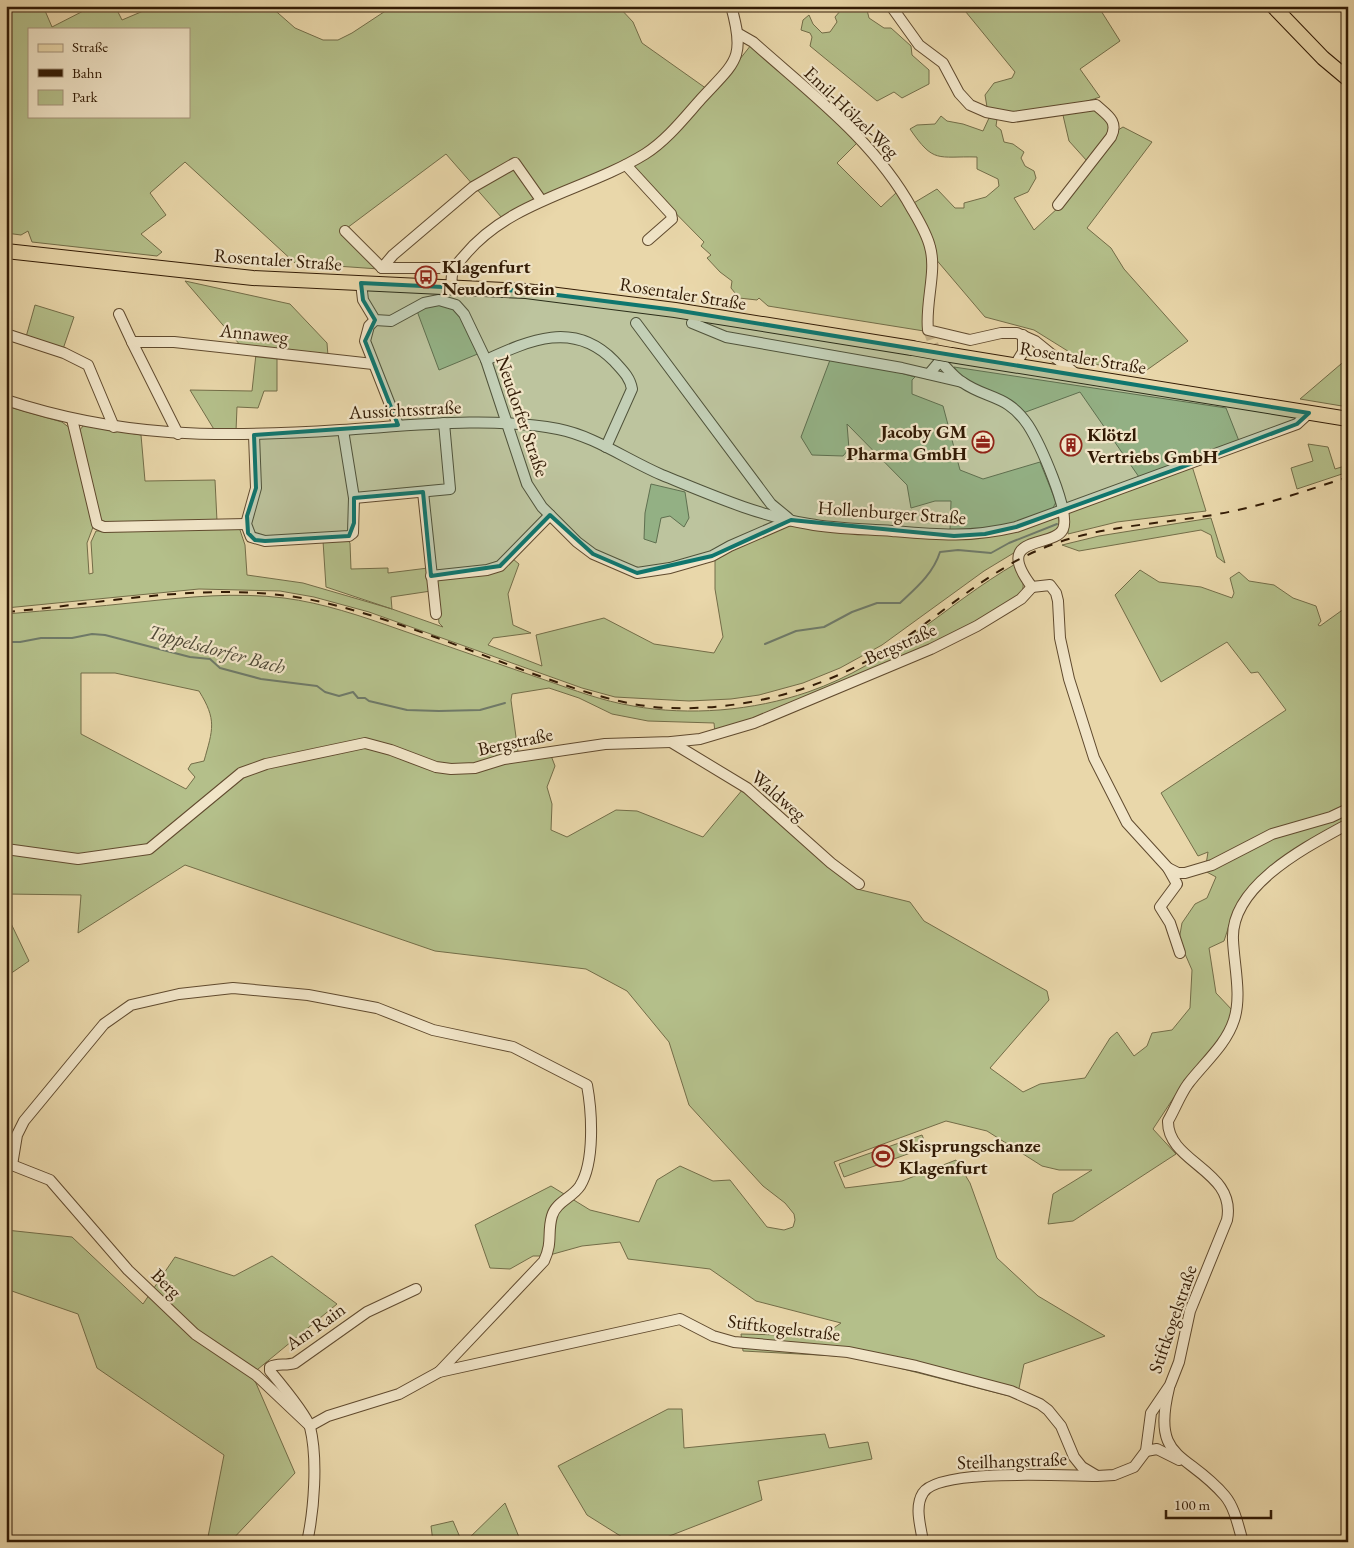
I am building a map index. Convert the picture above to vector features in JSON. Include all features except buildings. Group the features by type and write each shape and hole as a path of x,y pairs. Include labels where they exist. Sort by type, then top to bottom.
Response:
{"main road":[{"path":"1273,6 1323,58 1348,79"},
{"name":"Rosentaler Straße","path":"6,251 225,275 362,284 451,286 526,291 603,300 912,348 946,358 1015,365 1348,419"}],"street":[{"path":"451,286 454,268 486,233 542,200 626,165 661,143 727,70 737,56 739,34 731,6"},
{"path":"891,6 920,46 943,63 959,93 970,105 986,112 1013,117 1096,105 1112,119 1115,130 1111,137 1058,205"},
{"name":"Emil-Hölzel-Weg","path":"739,34 753,42 841,120 874,153 898,183 930,247 932,273 926,312 928,330 970,340 1001,333 1023,335"},
{"path":"382,268 393,255 472,187 515,163 542,200"},
{"path":"626,165 664,206 672,219 648,240"},
{"path":"345,231 382,268 454,268"},
{"path":"362,284 363,300 375,320 365,335 373,364 398,425"},
{"name":"Neudorfer Straße","path":"375,320 391,321 424,303 447,301 456,305 464,314 486,360 526,484 533,496 550,514 577,542 593,554 630,571 645,573 712,556 745,539 791,520"},
{"path":"119,314 178,434"},
{"name":"Hollenburger Straße","path":"636,322 771,504 791,520 809,524 954,536 985,534 1016,527 1297,424 1309,413"},
{"path":"692,323 726,337 930,374 962,382 998,398 1012,407 1028,425 1045,460 1063,509 1065,523 1061,532 1029,544 1023,549 1020,556 1020,568 1032,586 1050,585 1056,593 1060,638 1069,679 1094,758 1127,823 1168,868 1177,884"},
{"path":"6,334 64,352 88,365 114,427"},
{"path":"1015,365 1023,352 1023,335 1034,341 1078,375"},
{"path":"486,360 532,340 558,337 574,337 602,352 627,376 632,389 606,447"},
{"name":"Annaweg","path":"132,342 174,342 373,364"},
{"path":"930,374 946,358 962,382"},
{"name":"Aussichtsstraße","path":"6,400 72,419 114,427 178,434 254,434 444,423 507,424 560,429 606,447 636,464 691,487 761,513 791,520"},
{"path":"72,419 97,524 104,527 246,524"},
{"path":"354,498 450,489 444,423"},
{"path":"254,434 256,488 246,524 248,533 255,540 349,536 352,533 354,523 354,498 343,430"},
{"path":"423,492 436,614"},
{"path":"431,576 487,570 500,566 550,514"},
{"name":"Bergstraße","path":"6,849 78,859 149,849 241,773 266,764 365,743 436,767 451,769 475,768 504,759 596,745 700,739 754,723 931,649 977,626 1021,599 1032,586"},
{"name":"Waldweg","path":"671,742 747,788 831,863 858,884"},
{"path":"1168,868 1178,873 1185,873 1212,865 1272,834 1331,817 1348,809"},
{"name":"Stiftkogelstraße","path":"1146,1451 1151,1413 1170,1385 1182,1354 1190,1311 1227,1220 1230,1207 1229,1200 1217,1183 1172,1139 1168,1121 1187,1086 1225,1040 1234,1022 1237,1005 1232,938 1239,912 1252,892 1288,857 1348,824"},
{"path":"1180,953 1170,923 1160,907 1185,873"},
{"name":"Stiftkogelstraße","path":"9,1167 17,1135 24,1121 104,1024 131,1005 179,994 233,988 308,995 377,1008 433,1030 513,1047 587,1085 592,1123 586,1172 579,1188 556,1207 552,1217 550,1248 544,1261 439,1372"},
{"name":"Berg","path":"9,1167 50,1180 128,1270 195,1334 256,1375 310,1426"},
{"name":"Am Rain","path":"310,1426 270,1371 270,1367 274,1364 286,1366 295,1364 367,1312 416,1289"},
{"name":"Stiftkogelstraße","path":"310,1426 328,1416 399,1394 439,1372 680,1319 713,1336 734,1342 848,1352 916,1366 1011,1391 1040,1404 1048,1410 1061,1426 1078,1463 1097,1476"},
{"path":"1170,1385 1163,1413 1163,1429 1170,1446 1189,1466 1216,1487 1229,1501 1243,1542"},
{"path":"307,1542 312,1512 313,1486 310,1426"},
{"path":"1097,1476 1104,1477 1123,1472 1138,1463 1146,1451 1157,1449 1189,1466"},
{"name":"Steilhangstraße","path":"923,1542 919,1515 920,1500 927,1487 938,1482 972,1476 1097,1476"}],"highlighted area":[{"path":"361,283 526,291 675,310 1309,413 1297,424 1210,457 1016,527 985,534 954,536 791,520 712,556 637,573 593,554 550,515 500,566 431,576 423,492 354,498 354,523 349,536 255,540 248,533 247,516 256,488 254,435 398,425 365,341 375,320 363,300"}],"green space":[{"path":"6,6 43,6 52,27 93,6 115,6 122,20 155,6 270,6 295,28 323,40 338,40 393,6 618,6 633,22 642,43 707,89 646,150 502,218 446,154 343,231 379,269 322,265 307,269 295,263 185,162 150,193 166,215 141,234 162,252 157,256 32,242 28,231 21,235 6,233 6,152 8,152 10,145 6,142"},
{"path":"838,6 866,6 869,18 884,28 891,28 911,46 912,55 929,70 929,84 902,98 894,92 877,101 810,46 812,37 810,33 801,30 803,20 809,15 813,24 822,33 830,32 837,22 835,17 841,10"},
{"path":"961,6 1098,6 1120,41 1080,69 1100,97 1044,111 1013,112 999,111 987,107 985,95 994,83 1012,78 1015,72"},
{"path":"751,45 858,142 837,163 881,207 897,192 911,214 920,229 929,263 923,321 924,331 768,306 759,298 757,300 739,298 731,288 732,281 720,272 707,258 711,255 701,246 704,242 637,174 633,165 714,92"},
{"path":"1096,109 1112,127 1087,161 1069,141 1062,111"},
{"path":"941,116 947,121 983,131 989,118 997,119 996,126 1001,130 1004,142 1013,144 1024,152 1021,158 1025,166 1034,171 1036,178 1028,192 1014,198 1034,230 1059,207 1118,130 1123,127 1152,142 1087,228 1111,248 1124,269 1188,341 1144,372 1087,363 1034,330 985,317 934,257 912,204 937,189 955,208 964,208 964,203 986,197 999,186 998,179 977,169 977,157 938,156 925,148 910,129 917,125 935,124"},
{"path":"185,281 290,304 327,343 328,356 241,346"},
{"path":"442,303 450,307 461,317 480,353 439,370 417,311 430,304"},
{"path":"35,305 74,317 63,349 26,337"},
{"path":"256,354 277,356 277,391 264,391 258,408 237,407 236,431 215,431 190,390 252,391"},
{"path":"1348,358 1348,407 1300,399"},
{"path":"830,360 890,370 915,377 912,380 912,394 943,406 960,470 983,479 1040,462 1056,502 1052,510 1026,520 1002,526 979,530 950,531 951,501 935,501 911,508 907,485 847,424 849,449 843,456 812,455 801,437"},
{"path":"954,367 1226,408 1239,441 1139,477 1080,392 1023,413 1006,398 962,378"},
{"path":"6,406 62,422 71,429 93,527 87,543 89,574 93,573 91,542 96,531 239,527 245,545 247,575 303,583 392,609 443,627 439,623 435,583 437,578 513,559 519,564 508,594 513,625 531,633 493,638 488,645 542,666 536,635 604,618 654,644 714,653 723,637 715,589 715,559 783,525 917,538 952,539 1053,517 1059,517 1061,521 1058,532 1020,544 1017,551 984,571 882,645 840,668 803,683 759,695 731,699 689,701 615,697 582,688 369,612 314,597 280,591 199,589 6,608"},
{"path":"84,425 141,435 145,481 215,480 217,521 104,523 98,516 78,432"},
{"path":"1308,444 1328,447 1335,469 1348,465 1348,472 1297,489 1291,468 1313,461"},
{"path":"1192,466 1206,511 1117,522 1068,534 1068,515 1072,510"},
{"path":"651,484 685,492 689,518 684,527 670,516 661,518 656,543 644,539 645,513"},
{"path":"1211,518 1225,563 1217,557 1211,535 1201,530 1079,551 1062,545 1099,536"},
{"path":"347,539 350,543 351,569 388,568 388,573 428,568 431,591 391,597 392,609 326,587 323,541"},
{"path":"1017,563 1023,581 1023,590 1018,599 932,646 754,720 715,733 714,723 648,721 612,714 579,698 549,688 512,694 511,700 519,759 550,753 555,766 547,787 552,804 551,830 567,837 616,810 637,811 703,837 743,789 857,889 910,902 924,921 1047,991 1049,1000 990,1068 1023,1092 1040,1084 1085,1078 1110,1038 1117,1032 1134,1056 1147,1046 1152,1033 1172,1030 1190,1008 1192,970 1179,940 1182,923 1195,904 1207,898 1216,877 1205,871 1208,852 1198,856 1161,793 1286,710 1258,672 1251,673 1227,642 1161,682 1115,595 1140,570 1159,582 1201,587 1232,598 1234,593 1230,578 1239,572 1249,581 1274,585 1293,598 1316,606 1321,621 1318,625 1320,626 1348,606 1348,819 1288,854 1235,907 1224,941 1209,948 1216,993 1233,1011 1224,1035 1184,1082 1153,1129 1176,1154 1073,1221 1048,1224 1053,1194 1092,1170 1059,1170 1042,1166 987,1131 946,1121 834,1162 845,1188 902,1181 956,1160 970,1183 997,1258 1038,1296 1105,1336 1024,1364 1017,1398 856,1357 743,1351 741,1334 822,1336 841,1323 756,1301 710,1269 628,1259 620,1242 582,1246 546,1256 533,1256 510,1269 490,1268 475,1225 551,1186 590,1210 639,1222 657,1180 680,1166 713,1181 730,1180 767,1227 784,1230 793,1227 794,1214 785,1203 763,1186 689,1105 669,1042 627,991 586,969 435,951 185,865 78,933 81,895 6,894 6,614 176,598 248,595 284,598 313,603 356,615 610,701 654,709 698,711 765,704 808,692 838,680 892,650","holes":["81,673 115,673 199,691 211,717 210,741 204,761 191,764 188,769 195,777 186,789 81,734"]},
{"path":"6,913 29,961 10,974 11,1008 6,1007"},
{"name":"Skisprungschanze Klagenfurt","path":"922,1135 927,1147 844,1177 839,1164"},
{"path":"6,1230 72,1237 143,1304 175,1257 234,1276 272,1256 337,1304 252,1374 295,1473 230,1542 207,1542 224,1455 97,1368 78,1314 6,1289"},
{"path":"668,1409 682,1409 684,1448 825,1434 829,1448 868,1442 872,1459 758,1481 762,1500 654,1542 630,1542 587,1515 558,1466"},
{"path":"505,1503 521,1542 465,1542"},
{"path":"453,1521 462,1542 433,1542 431,1526"}],"waterway":[{"path":"765,644 796,631 824,627 852,612 877,603 900,603 928,574 940,552 958,550 991,553 1009,543 1057,524"},
{"name":"Toppelsdorfer Bach","path":"6,642 20,642 41,638 72,638 92,634 105,635 190,657 210,659 220,668 261,679 317,686 325,692 339,696 353,692 358,698 365,698 369,701 407,710 480,710 505,703"}],"tunnel":[{"path":"928,330 938,357"}],"railway":[{"path":"6,612 168,594 209,592 290,596 330,604 381,619 599,696 650,707 700,708 732,705 794,691 824,681 853,668 908,636 994,574 1031,553 1051,545 1071,538 1113,529 1235,511 1284,498 1348,477"}],"place":[{"name":"Klagenfurt Neudorf Stein","path":"426,277"},
{"name":"Jacoby GM Pharma GmbH","path":"983,442"},
{"name":"Klötzl Vertriebs GmbH","path":"1071,445"},
{"name":"Skisprungschanze Klagenfurt","path":"883,1156"}]}
